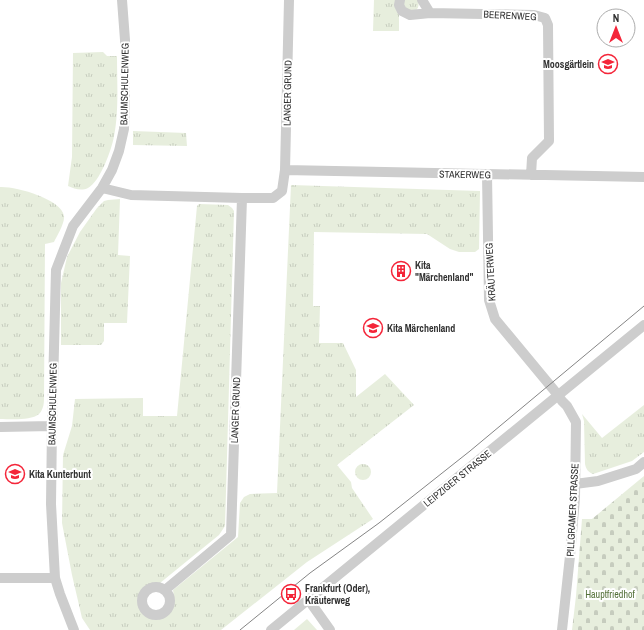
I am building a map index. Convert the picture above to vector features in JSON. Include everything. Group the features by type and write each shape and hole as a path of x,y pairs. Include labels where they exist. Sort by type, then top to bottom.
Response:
{"street":[{"name":"BAUMSCHULENWEG","path":"74,630 55,578 51,504 56,270 73,226 102,188 112,170 119,151 124,129 125,99 125,40 122,0"},
{"name":"LANGER GRUND","path":"102,188 131,195 242,198 273,198 282,191 285,170 289,0"},
{"name":"BEERENWEG","path":"400,0 400,8 406,14 410,15 430,13 534,15 545,18 548,25 549,141 532,158 531,175"},
{"path":"422,0 430,13"},
{"name":"STAKERWEG","path":"285,170 644,177"},
{"name":"KRÄUTERWEG","path":"487,174 490,300 495,319 558,395"},
{"name":"LANGER GRUND","path":"164,590 231,535 242,198"},
{"name":"LEIPZIGER STRASSE","path":"271,630 644,325"},
{"name":"PILLGRAMER STRASSE","path":"558,395 567,406 576,422 575,498 562,630"},
{"path":"0,427 52,426"},
{"path":"574,484 598,481 636,469 644,462"},
{"path":"0,578 55,578"},
{"path":"308,600 330,630"}],"green space":[{"path":"374,0 396,0 399,13 399,31 373,31"},
{"path":"403,0 418,0 418,8 415,11 404,9"},
{"path":"103,52 107,56 117,56 116,127 111,149 97,179 88,188 73,188 68,186 72,157 73,53"},
{"path":"133,131 186,133 187,146 133,145"},
{"path":"291,185 480,191 479,249 475,252 459,252 450,249 427,234 314,232 313,306 320,306 319,343 343,343 356,370 356,397 385,374 414,405 337,465 351,482 352,488 373,519 307,562 221,630 90,630 82,618 62,523 63,455 72,426 75,399 143,398 143,416 177,416 197,206 199,204 228,205 234,211 225,526 219,535 160,583 148,586 140,593 140,606 143,613 155,617 165,615 172,607 174,597 173,590 238,537 240,503 244,497 250,494 277,493"},
{"path":"0,187 26,191 47,199 61,210 64,216 62,226 54,242 45,244 43,405 39,414 26,419 0,419"},
{"path":"120,199 118,255 130,256 127,323 104,323 104,341 101,345 61,345 61,283 67,257 80,232 97,208 104,201"},
{"path":"644,405 644,452 632,461 593,474 589,471 585,464 584,421 582,414 602,438"},
{"path":"363,464 369,466 371,472 369,478 363,480 357,478 355,472 357,466"},
{"name":"Hauptfriedhof","path":"644,476 644,630 572,630 582,519 592,519"},
{"path":"307,619 317,630 294,630"}],"tram line":[{"path":"240,630 310,573 379,523 470,451 644,306"}],"place":[{"name":"Moosgärtlein","path":"608,64"},
{"name":"Kita \"Märchenland\"","path":"401,271"},
{"name":"Kita Märchenland","path":"373,328"},
{"name":"Kita Kunterbunt","path":"15,474"},
{"name":"Frankfurt (Oder), Kräuterweg","path":"291,594"}]}
